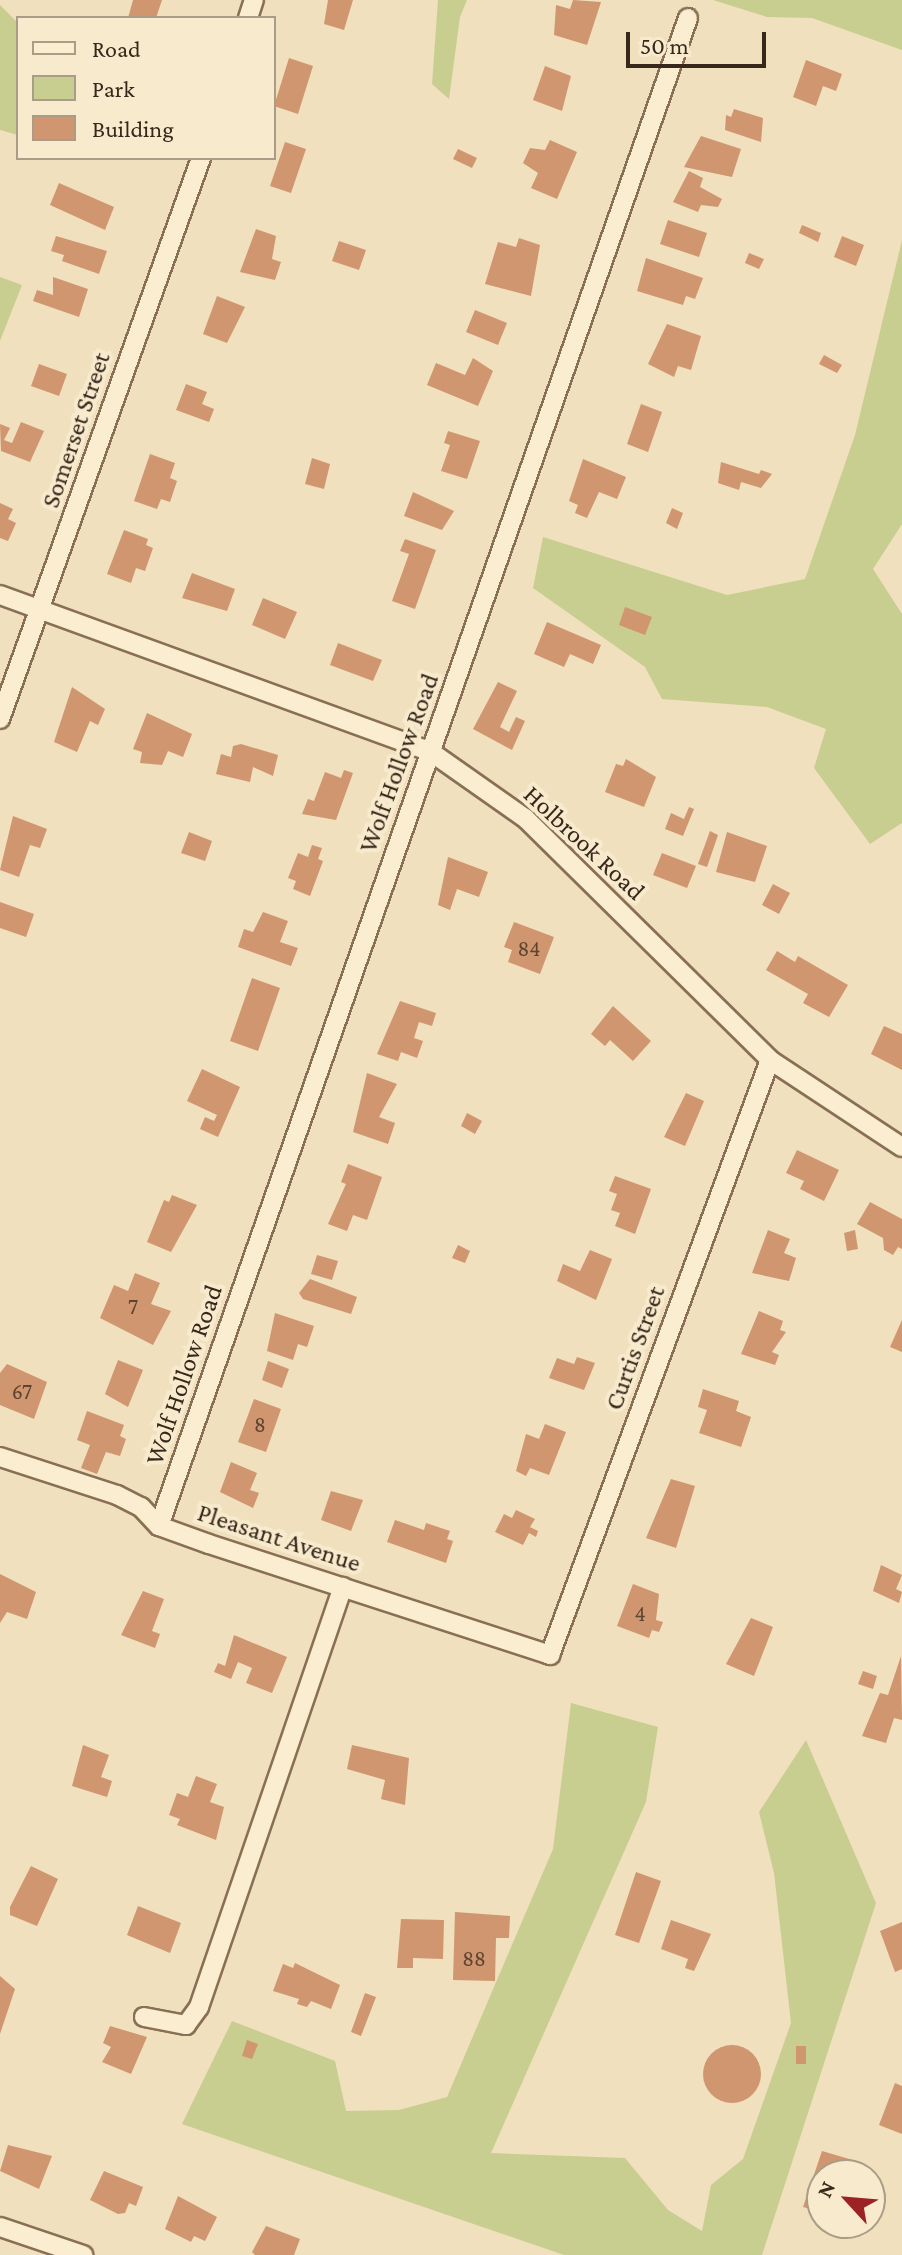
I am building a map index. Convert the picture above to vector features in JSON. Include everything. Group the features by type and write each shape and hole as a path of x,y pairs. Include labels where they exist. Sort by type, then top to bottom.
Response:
{"street":[{"name":"Wolf Hollow Road","path":"159,1526 688,18"},
{"name":"Somerset Street","path":"0,719 42,610 200,160"},
{"name":"Holbrook Road","path":"0,595 431,752 525,818 770,1060 902,1147"},
{"name":"Curtis Street","path":"550,1655 770,1060"},
{"name":"Pleasant Avenue","path":"0,1457 117,1495 141,1507 159,1526 550,1655"},
{"path":"144,2017 176,2025 192,2021 343,1587"},
{"path":"0,2227 83,2255"}],"green space":[{"path":"438,0 467,0 460,17 449,99 432,84"},
{"path":"713,0 902,0 902,50 812,18 767,17"},
{"path":"0,5 16,21 16,134 0,130"},
{"path":"902,240 902,524 873,569 902,614 902,823 870,844 814,768 826,729 767,707 662,699 645,667 533,588 543,537 727,595 805,579 855,435"},
{"path":"0,277 22,285 0,341"},
{"path":"571,1703 658,1727 646,1802 491,2153 625,2158 668,2210 702,2231 711,2185 743,2159 791,2023 774,1873 759,1812 806,1740 876,1903 762,2255 564,2255 182,2124 232,2021 335,2061 346,2111 399,2110 447,2097 553,1849"}],"building":[{"path":"133,0 162,0 157,16 129,16"},
{"path":"328,0 353,0 344,30 324,24"},
{"path":"573,0 601,2 587,45 554,35 556,5 570,9"},
{"path":"289,58 313,66 298,114 276,107"},
{"path":"806,60 842,74 836,91 823,86 816,106 793,97"},
{"path":"545,66 571,76 562,111 533,100"},
{"path":"734,109 763,118 761,142 725,130 726,115 731,117"},
{"path":"701,136 741,149 732,177 684,167"},
{"path":"550,140 577,152 557,199 531,188 538,173 523,163 530,148 545,150"},
{"path":"285,142 306,149 291,193 270,186"},
{"path":"458,149 477,158 472,168 453,159"},
{"path":"689,171 703,178 700,187 722,199 718,207 701,205 698,212 673,202"},
{"path":"59,183 114,207 105,230 50,205"},
{"path":"668,220 707,233 699,257 660,244"},
{"path":"802,225 821,233 818,242 799,233"},
{"path":"256,229 276,236 272,259 281,262 275,280 240,272"},
{"path":"56,236 107,251 99,274 62,261 64,255 51,251"},
{"path":"842,236 864,245 856,266 834,257"},
{"path":"519,238 540,245 531,296 485,284 498,242 516,247"},
{"path":"339,241 366,250 359,270 332,261"},
{"path":"749,253 764,259 759,269 745,263"},
{"path":"646,258 703,278 695,299 686,296 683,305 637,291"},
{"path":"53,277 88,289 79,317 33,301 37,290 53,295"},
{"path":"217,296 245,307 227,343 203,334"},
{"path":"475,310 507,323 498,345 466,332"},
{"path":"667,324 701,336 691,370 678,366 674,377 648,364"},
{"path":"824,355 842,365 837,373 819,364"},
{"path":"473,358 493,371 478,406 427,385 436,363 465,375"},
{"path":"39,364 67,374 59,396 31,386"},
{"path":"186,384 207,392 202,404 214,409 209,422 176,410"},
{"path":"641,404 662,412 648,452 627,444"},
{"path":"21,422 44,431 30,462 1,451 0,424 10,428 4,440 12,443"},
{"path":"448,431 480,441 467,479 441,471 450,445 444,443"},
{"path":"150,454 175,463 170,478 177,481 170,502 161,499 157,509 134,501"},
{"path":"312,458 330,464 324,489 305,484"},
{"path":"583,459 626,477 617,499 599,492 587,518 575,513 578,505 569,501"},
{"path":"721,462 759,474 761,470 772,474 761,488 741,482 739,490 718,483"},
{"path":"413,492 454,511 442,530 404,516"},
{"path":"0,503 13,509 8,519 16,523 8,541 0,538"},
{"path":"672,508 683,513 677,529 666,523"},
{"path":"124,530 148,539 146,545 153,548 145,571 136,568 131,583 107,574"},
{"path":"405,539 436,550 415,609 392,601 409,554 400,551"},
{"path":"192,573 235,589 227,611 182,598"},
{"path":"263,598 297,612 285,639 252,625"},
{"path":"625,607 652,617 645,635 619,625"},
{"path":"547,622 601,645 593,664 570,654 564,667 534,654"},
{"path":"338,643 382,660 373,681 330,665"},
{"path":"498,682 517,691 500,727 509,732 516,717 525,721 512,750 473,729"},
{"path":"72,687 105,709 98,725 90,721 77,752 54,742"},
{"path":"147,713 192,734 183,757 168,751 162,765 140,763 142,752 133,749"},
{"path":"241,744 278,755 273,776 253,767 250,782 216,774 221,754 231,757 233,746"},
{"path":"626,759 656,777 644,807 605,792 616,764 623,766"},
{"path":"344,770 353,773 336,820 302,814 308,799 314,801 325,772 341,778"},
{"path":"689,807 694,809 683,836 665,829 671,813 684,819"},
{"path":"13,816 47,829 40,848 30,845 19,877 0,870"},
{"path":"710,831 718,835 707,867 698,864"},
{"path":"189,832 212,841 205,861 181,853"},
{"path":"727,832 767,846 755,882 716,872"},
{"path":"312,845 322,848 318,859 323,861 310,896 293,889 296,881 288,878 298,853 308,857"},
{"path":"662,853 696,866 687,888 653,875"},
{"path":"448,857 488,872 479,897 457,889 450,910 438,905"},
{"path":"773,884 790,893 779,914 762,905"},
{"path":"0,902 34,914 26,937 0,928"},
{"path":"263,912 288,921 280,942 298,948 291,966 238,947 244,929 253,932"},
{"path":"514,922 554,937 540,974 508,962 512,950 504,947"},
{"path":"777,951 795,962 798,956 848,985 829,1017 803,1003 808,994 766,970"},
{"path":"252,978 280,988 258,1051 230,1041"},
{"path":"400,1001 436,1013 432,1026 419,1022 414,1038 423,1041 417,1058 401,1052 398,1061 377,1054"},
{"path":"613,1006 651,1041 633,1061 610,1040 605,1046 591,1034"},
{"path":"884,1026 902,1034 902,1070 871,1054"},
{"path":"202,1069 240,1087 218,1137 200,1129 205,1117 214,1121 217,1115 187,1101"},
{"path":"367,1073 397,1084 379,1117 395,1123 388,1144 353,1132"},
{"path":"686,1093 704,1101 685,1146 664,1137"},
{"path":"467,1113 482,1121 475,1134 461,1126"},
{"path":"797,1150 839,1170 824,1201 800,1189 804,1181 786,1173"},
{"path":"348,1164 382,1177 367,1220 353,1215 347,1231 328,1224 346,1184 341,1182"},
{"path":"615,1176 651,1189 635,1234 615,1226 620,1213 611,1210 617,1194 609,1191"},
{"path":"172,1195 197,1205 171,1252 147,1242 164,1200 169,1202"},
{"path":"870,1202 902,1219 902,1249 898,1247 893,1255 884,1250 883,1238 857,1224"},
{"path":"768,1230 790,1239 784,1253 796,1258 789,1281 752,1273"},
{"path":"855,1230 858,1249 847,1251 844,1233"},
{"path":"458,1245 470,1251 465,1263 452,1258"},
{"path":"590,1250 612,1259 596,1300 557,1281 563,1264 580,1271"},
{"path":"317,1255 338,1261 332,1280 311,1274"},
{"path":"135,1273 160,1283 151,1304 171,1311 153,1345 100,1318 114,1285 128,1291"},
{"path":"310,1279 357,1297 351,1314 303,1299 299,1293"},
{"path":"759,1311 783,1321 780,1330 786,1332 772,1352 779,1355 775,1365 741,1354"},
{"path":"275,1313 314,1326 307,1347 298,1344 293,1360 267,1351"},
{"path":"902,1320 902,1352 890,1347"},
{"path":"577,1357 595,1363 584,1390 549,1378 557,1358 574,1364"},
{"path":"118,1360 143,1370 128,1407 105,1394"},
{"path":"268,1361 289,1369 282,1388 262,1380"},
{"path":"7,1364 47,1382 34,1419 0,1405 0,1373"},
{"path":"703,1389 739,1401 736,1411 751,1417 741,1447 699,1433 707,1410 698,1407"},
{"path":"254,1399 281,1409 266,1452 238,1442"},
{"path":"87,1411 124,1425 120,1436 126,1439 120,1456 106,1452 97,1474 81,1468 90,1445 77,1440"},
{"path":"545,1424 566,1432 549,1475 530,1468 526,1476 516,1471 526,1434 539,1439"},
{"path":"231,1462 257,1473 250,1490 259,1493 253,1508 220,1492"},
{"path":"671,1479 695,1486 676,1548 646,1538"},
{"path":"331,1491 363,1500 351,1531 321,1520"},
{"path":"516,1510 535,1519 530,1527 538,1531 536,1537 529,1533 523,1545 495,1532 504,1514 512,1518"},
{"path":"395,1520 424,1530 426,1523 450,1531 447,1539 453,1541 446,1563 387,1542"},
{"path":"881,1565 902,1575 896,1589 902,1592 899,1603 873,1591"},
{"path":"0,1574 36,1592 27,1619 7,1612 0,1623"},
{"path":"633,1584 659,1594 656,1620 663,1622 659,1632 652,1630 649,1638 617,1626"},
{"path":"143,1591 164,1599 152,1631 160,1634 155,1648 121,1635"},
{"path":"751,1618 773,1627 754,1676 726,1664"},
{"path":"234,1635 287,1657 272,1693 246,1683 252,1668 238,1662 231,1679 214,1672 218,1663 225,1666"},
{"path":"901,1656 902,1720 894,1718 886,1743 862,1736 880,1693 888,1695"},
{"path":"863,1671 877,1676 873,1689 858,1684"},
{"path":"83,1745 109,1755 101,1777 112,1781 107,1797 72,1786"},
{"path":"352,1745 409,1758 405,1805 381,1799 385,1780 347,1769"},
{"path":"196,1776 217,1784 210,1802 224,1807 216,1840 177,1825 180,1819 169,1815 177,1793 188,1797"},
{"path":"31,1866 58,1879 37,1926 10,1915 10,1907"},
{"path":"636,1872 661,1881 639,1943 615,1935"},
{"path":"138,1906 181,1923 170,1953 127,1935"},
{"path":"455,1912 510,1916 509,1938 496,1938 495,1981 453,1980"},
{"path":"401,1919 444,1920 443,1959 413,1958 413,1968 397,1968"},
{"path":"671,1920 711,1934 694,1971 685,1968 688,1959 661,1949"},
{"path":"902,1922 902,1969 895,1972 880,1931"},
{"path":"295,1963 340,1985 331,2009 311,2001 307,2007 297,2004 299,1999 273,1991 283,1964 293,1968"},
{"path":"0,1976 15,1989 0,2034"},
{"path":"365,1993 376,1997 361,2036 351,2032"},
{"path":"110,2026 147,2037 131,2074 102,2062 111,2047 103,2043"},
{"path":"247,2040 258,2044 252,2059 242,2056"},
{"path":"732,2045 753,2053 761,2074 753,2095 732,2103 711,2095 703,2074 711,2053"},
{"path":"796,2046 806,2046 806,2064 796,2064"},
{"path":"895,2083 902,2086 902,2134 879,2125"},
{"path":"8,2145 52,2156 39,2189 0,2171"},
{"path":"822,2151 849,2159 819,2159"},
{"path":"104,2171 143,2187 136,2206 129,2203 125,2213 118,2214 90,2200"},
{"path":"178,2196 217,2217 205,2241 194,2236 191,2242 165,2229"},
{"path":"266,2226 300,2239 294,2255 255,2255 252,2252"}]}
